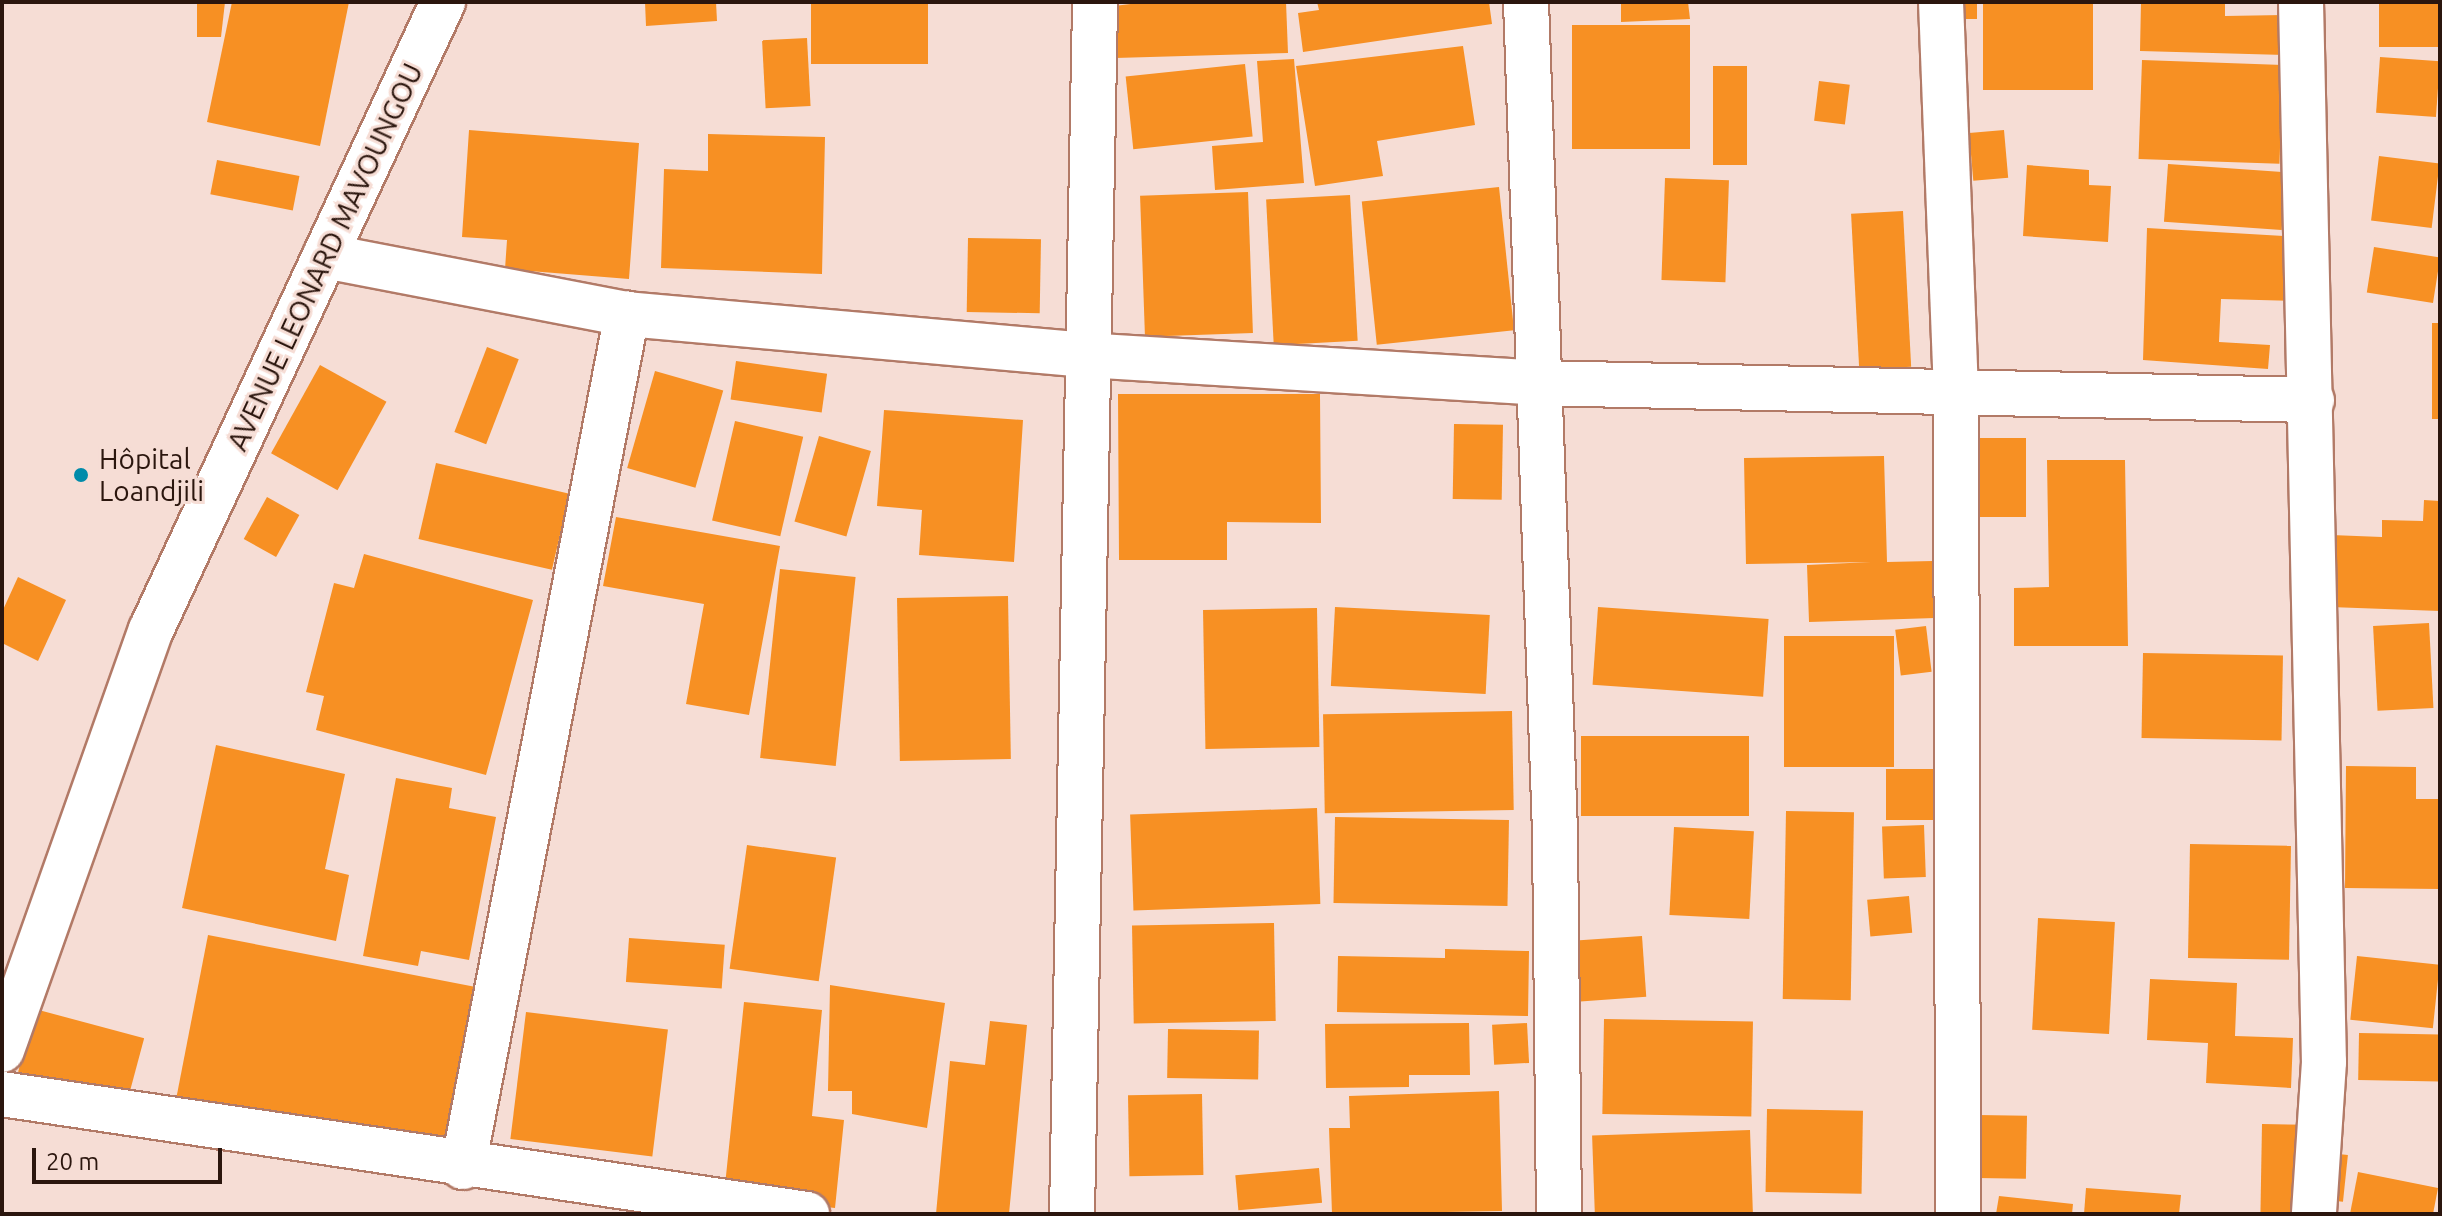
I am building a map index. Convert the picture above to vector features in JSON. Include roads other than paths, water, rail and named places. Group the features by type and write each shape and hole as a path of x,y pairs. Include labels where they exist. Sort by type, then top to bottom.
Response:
{"street":[{"name":"AVENUE LEONARD MAVOUNGOU","path":"2,1050 151,630 443,2"},
{"path":"1072,1214 1084,355 1095,2"},
{"path":"1526,2 1555,834 1559,1214"},
{"path":"1941,2 1956,387 1958,1214"},
{"path":"2301,2 2324,1062 2314,1214"},
{"path":"325,256 627,314 1084,355 1537,383 1956,387 2312,400"},
{"path":"463,1167 627,314"},
{"path":"2,1094 463,1167 807,1214"}],"place":[{"name":"Hôpital Loandjili","path":"81,475"}]}
